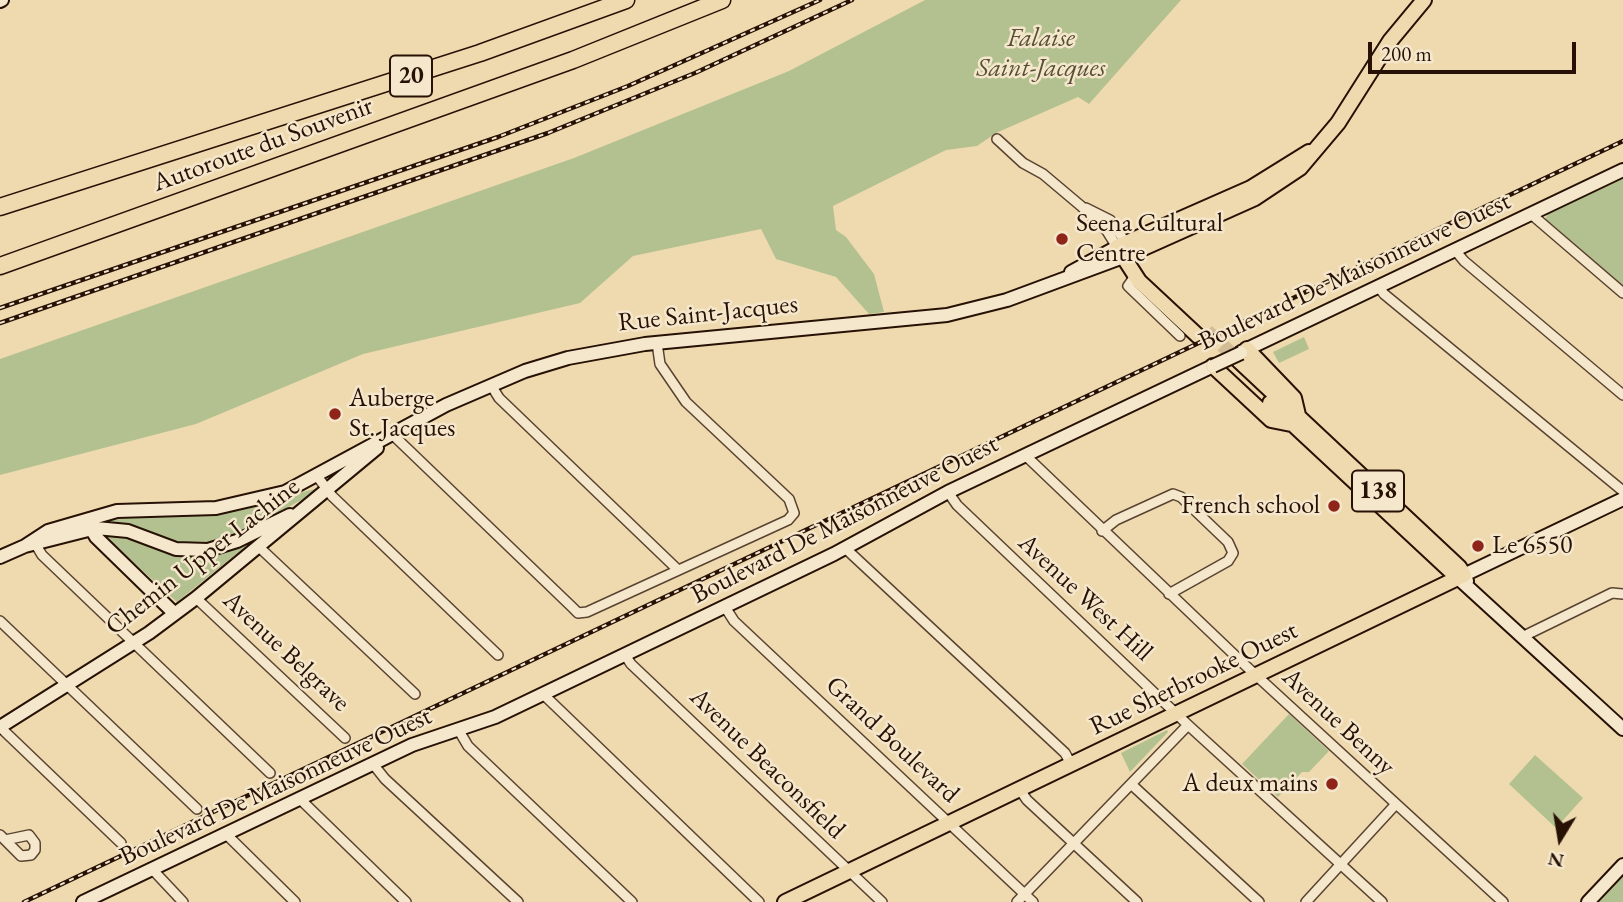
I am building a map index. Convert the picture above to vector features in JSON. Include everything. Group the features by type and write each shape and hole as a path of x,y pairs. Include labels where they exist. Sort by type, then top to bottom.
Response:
{"highway":[{"name":"Autoroute du Souvenir","path":"0,209 469,57 626,0"},
{"name":"Autoroute du Souvenir","path":"0,265 573,60 722,0"}],"main road":[{"name":"Rue Saint-Jacques","path":"0,557 31,543 132,509 232,506 276,495 317,477 446,405 491,385 568,358 657,343 938,317 996,304 1054,283 1124,250 1273,189 1300,168 1338,122 1390,41 1424,0"},
{"name":"Boulevard De Maisonneuve Ouest","path":"83,902 432,736 495,717 845,548 948,492 1623,170"},
{"path":"1124,250 1147,277 1202,333 1135,276 1124,250"},
{"path":"1233,358 1294,398 1294,420 1271,420 1233,358"},
{"name":"138","path":"1294,420 1459,567 1463,579"},
{"name":"Rue Saint-Jacques","path":"327,489 388,439"},
{"name":"Chemin Upper Lachine","path":"0,727 133,642 196,598 327,489"},
{"name":"Rue Sherbrooke Ouest","path":"785,902 1071,765 1183,719 1257,676 1463,579 1623,499"},
{"name":"Rue Saint-Jacques","path":"88,523 120,529 176,549 200,551 237,541 303,509"},
{"path":"88,523 174,613"},
{"path":"1463,579 1623,729"},
{"path":"1588,902 1623,865"}],"street":[{"path":"997,139 1023,163 1043,174 1081,206 1110,220 1124,250"},
{"path":"1531,214 1623,293"},
{"path":"1455,250 1462,259 1623,395"},
{"path":"1135,276 1127,283 1129,288 1180,335"},
{"path":"1378,286 1384,294 1623,491"},
{"path":"388,439 578,612 788,520 795,511 789,499 686,402 660,364 657,343"},
{"path":"491,385 499,398 677,569"},
{"name":"Avenue Benny","path":"1025,456 1169,594 1503,902"},
{"path":"317,477 498,655"},
{"name":"Avenue West Hill","path":"948,492 957,505 1183,719 1382,902"},
{"path":"1102,531 1116,520 1173,494 1181,498 1228,542 1233,553 1228,561 1169,594"},
{"path":"31,543 270,773"},
{"path":"259,547 415,694"},
{"path":"845,548 1065,753 1071,765"},
{"path":"1524,636 1612,593 1623,594"},
{"name":"Avenue Belgrave","path":"196,598 345,738"},
{"name":"Grand Boulevard","path":"725,607 734,621 1033,902"},
{"path":"0,621 197,808"},
{"name":"Avenue Beaconsfield","path":"625,655 631,664 882,902"},
{"path":"543,694 758,902"},
{"path":"1017,902 1131,784 1183,719"},
{"path":"0,727 121,844"},
{"path":"458,729 468,746 632,902"},
{"path":"373,764 382,776 518,902"},
{"path":"1131,784 1259,902"},
{"path":"1020,790 1027,800 1138,902"},
{"path":"300,799 407,902"},
{"path":"1306,902 1396,804"},
{"path":"226,834 295,902"},
{"path":"152,869 183,902"}],"green space":[{"name":"Falaise Saint-Jacques","path":"925,0 1181,0 1089,104 1078,97 996,133 977,146 946,150 833,206 836,230 846,237 874,274 884,312 869,314 836,277 776,259 761,229 633,256 580,303 363,354 196,424 0,475 0,359 574,158 789,71"},
{"path":"1623,176 1623,285 1545,219 1549,212"},
{"path":"1304,337 1309,349 1279,363 1273,352"},
{"path":"315,489 316,492 224,542 189,547 103,522 138,516 205,516"},
{"path":"283,521 260,540 251,542 177,602 102,534 118,534 175,554 203,556 229,550"},
{"path":"1289,714 1329,751 1309,772 1302,772 1278,797 1242,764"},
{"path":"1167,730 1168,732 1130,772 1121,753"},
{"path":"1535,755 1583,798 1556,828 1509,784"},
{"path":"1623,876 1623,902 1599,902"}],"tunnel":[{"path":"1207,331 1238,360"}],"railway":[{"path":"0,308 498,137 628,86 820,0"},
{"path":"0,323 548,133 695,73 852,0"},
{"path":"24,902 1623,141"}],"place":[{"name":"Seena Cultural Centre","path":"1062,239"},
{"name":"Auberge St. Jacques","path":"335,414"},
{"name":"French school","path":"1334,506"},
{"name":"Le 6550","path":"1478,546"},
{"name":"A deux mains","path":"1332,784"}]}
